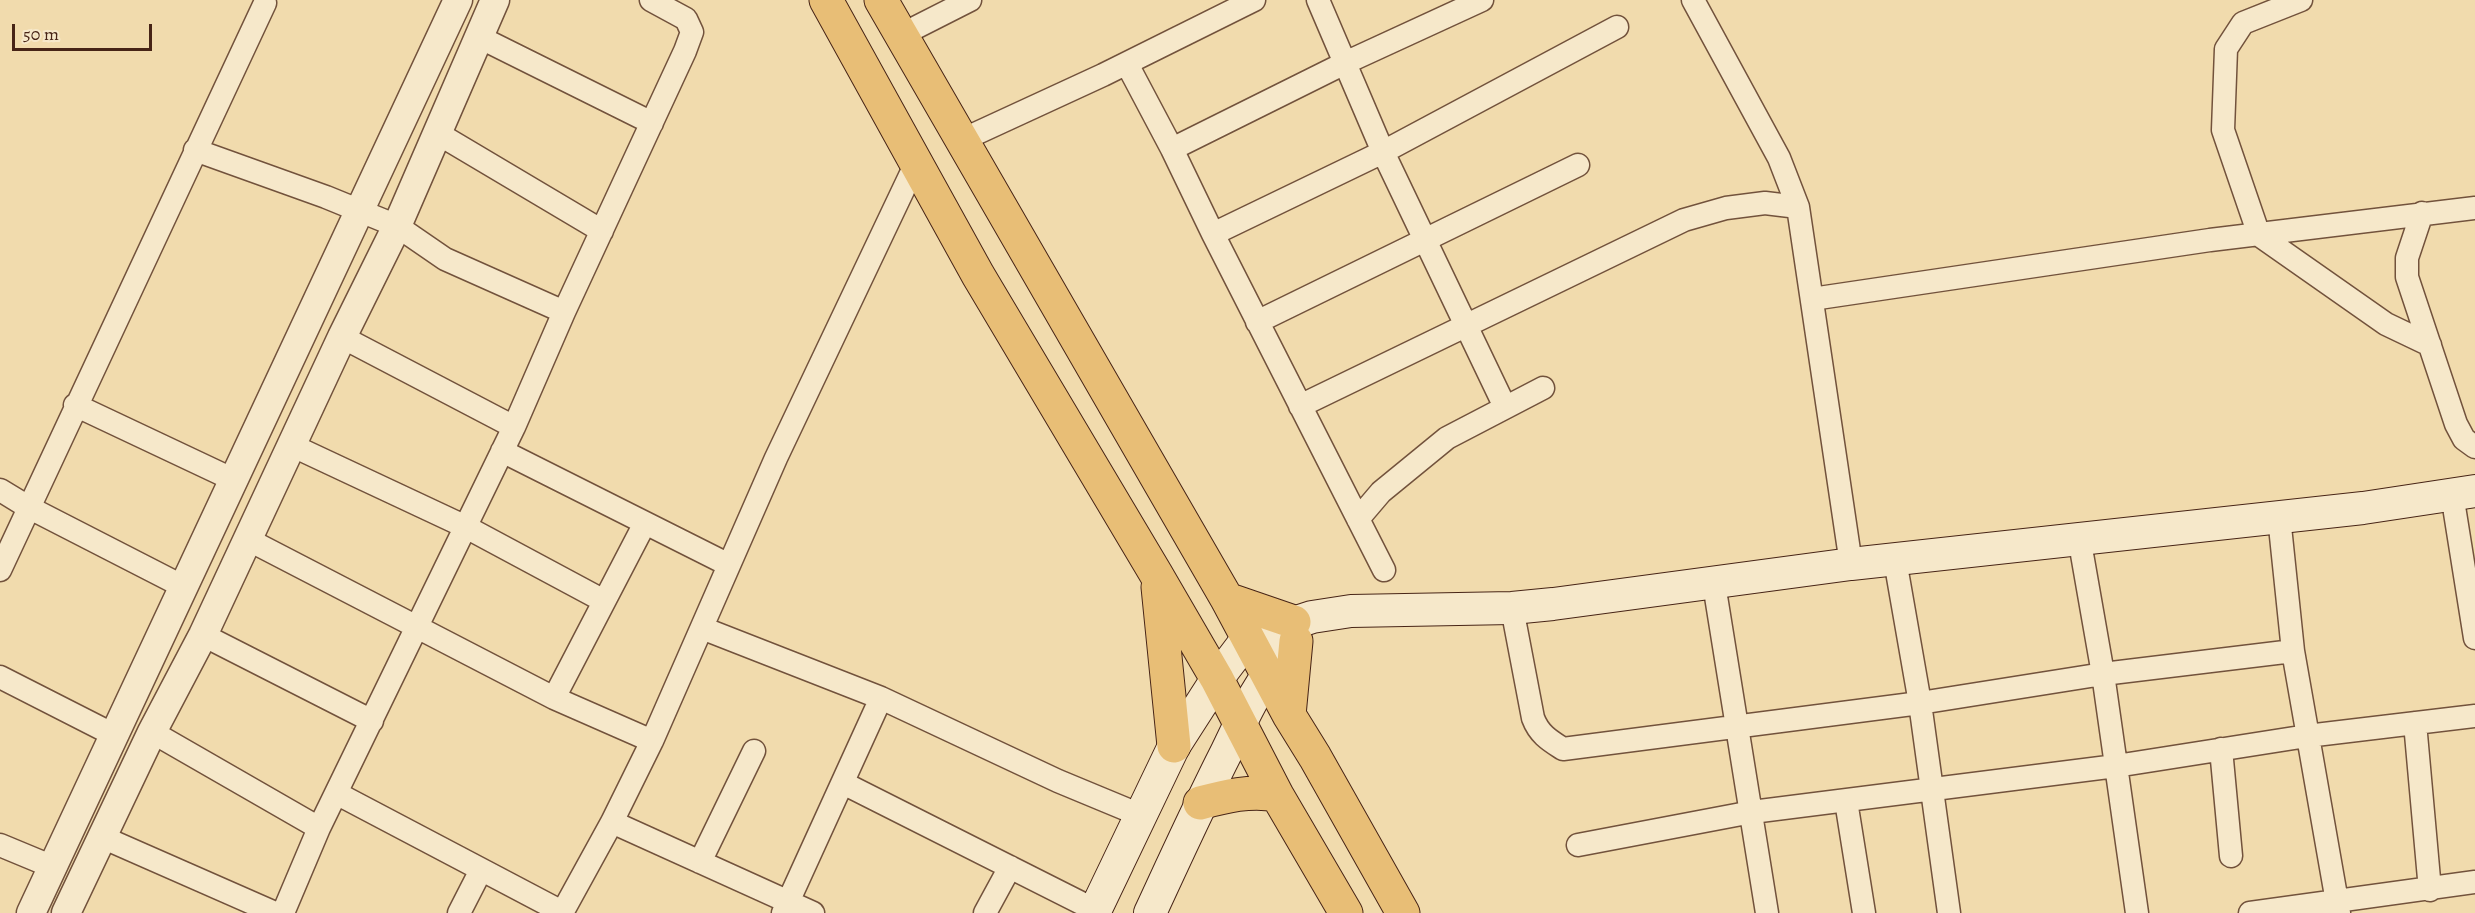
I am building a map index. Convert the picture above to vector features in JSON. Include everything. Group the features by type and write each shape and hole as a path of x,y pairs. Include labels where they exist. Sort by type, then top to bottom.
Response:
{"main road":[{"path":"826,0 978,275 1217,679 1277,795 1346,913"},
{"path":"880,0 1227,599 1289,715 1403,913"},
{"path":"1095,912 1174,746 1217,679 1248,638 1372,610 1512,608 1714,584 1851,564 2079,537 2279,517 2463,493"},
{"path":"1156,574 1174,746"},
{"path":"1227,599 1301,627"},
{"path":"1150,913 1200,803 1240,724 1268,673 1301,627"},
{"path":"1289,715 1301,627"},
{"path":"1200,803 1246,793 1277,795"}],"street":[{"path":"31,913 458,0"},
{"path":"66,913 152,732 203,635 342,337 397,226 495,0"},
{"path":"283,913 319,828 514,427 692,32 686,19 651,0"},
{"path":"901,35 970,0"},
{"path":"962,140 1127,64 1254,0"},
{"path":"1318,0 1383,152 1505,408"},
{"path":"1172,149 1345,63 1482,0"},
{"path":"1693,0 1779,158 1798,207 1851,564"},
{"path":"2301,0 2243,23 2226,49 2223,130 2259,235 2386,324 2430,345"},
{"path":"0,570 75,405 265,3"},
{"path":"1213,234 1383,152 1617,27"},
{"path":"479,37 652,123"},
{"path":"1127,64 1384,570"},
{"path":"437,134 602,231"},
{"path":"195,150 326,197 397,226 445,259 564,312"},
{"path":"336,793 562,913 612,822 652,741 776,458 917,162"},
{"path":"1257,322 1578,165"},
{"path":"1300,406 1684,220 1726,208 1765,203 1798,207"},
{"path":"1812,299 2210,240 2475,208"},
{"path":"2422,213 2407,258 2407,277 2456,424 2464,439 2475,447"},
{"path":"342,337 514,427"},
{"path":"1358,519 1381,492 1447,438 1543,388"},
{"path":"75,405 234,480"},
{"path":"291,445 466,527 604,601"},
{"path":"502,452 729,565"},
{"path":"0,490 28,507 184,587"},
{"path":"2463,493 2474,630"},
{"path":"2279,517 2293,651 2338,906"},
{"path":"554,698 645,523"},
{"path":"2079,537 2103,674 2137,913"},
{"path":"247,539 554,698 652,741"},
{"path":"1895,560 1920,703 1949,913"},
{"path":"1714,584 1767,913"},
{"path":"1512,608 1533,718 1542,734 1563,749 1920,703 2103,674 2293,651"},
{"path":"702,628 881,698 1058,781 1140,815"},
{"path":"203,635 372,721"},
{"path":"0,677 114,735"},
{"path":"785,908 881,698"},
{"path":"1578,845 1752,812 2116,766 2307,736 2475,716"},
{"path":"2415,723 2430,890"},
{"path":"152,732 319,828"},
{"path":"2221,749 2231,856"},
{"path":"700,862 754,751"},
{"path":"843,783 1095,912"},
{"path":"1846,801 1864,913"},
{"path":"612,822 700,862 785,908 813,913"},
{"path":"102,837 275,913"},
{"path":"0,845 53,867"},
{"path":"986,913 1010,867"},
{"path":"459,913 482,870"},
{"path":"2250,913 2338,906 2475,882"}]}
